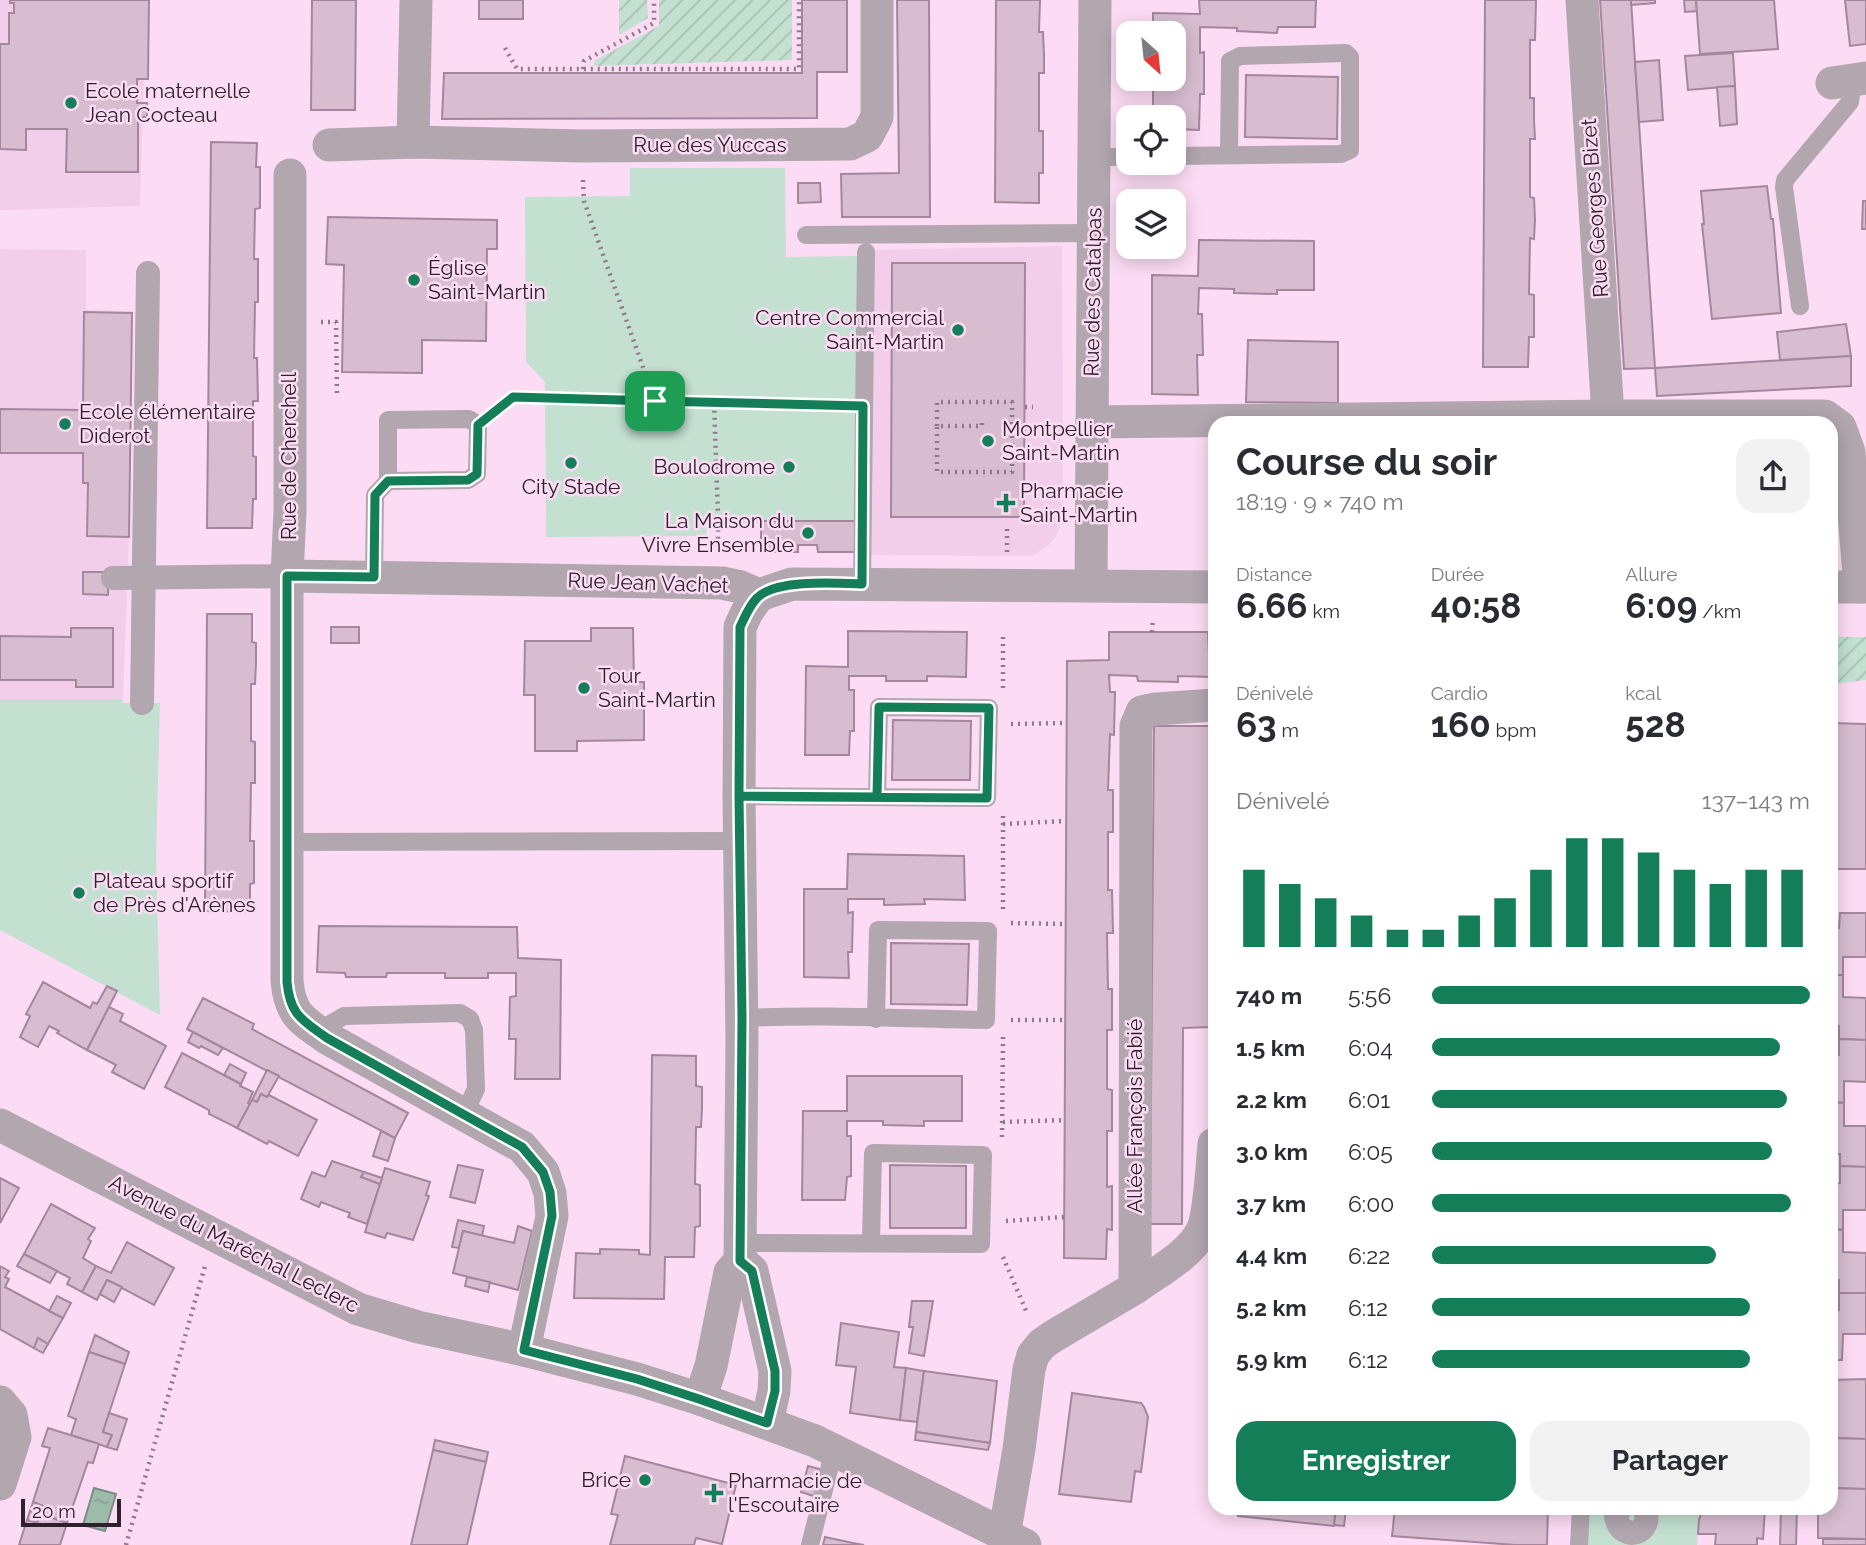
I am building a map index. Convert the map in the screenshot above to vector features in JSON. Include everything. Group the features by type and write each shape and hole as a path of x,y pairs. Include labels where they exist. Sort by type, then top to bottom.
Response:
{"street":[{"path":"413,142 416,0"},
{"name":"Rue des Yuccas","path":"329,145 413,142 582,146 850,144 867,136 877,117 877,0"},
{"name":"Rue des Catalpas","path":"1091,585 1095,0"},
{"name":"Rue Georges Bizet","path":"1582,0 1608,416"},
{"name":"Rue de Cherchell","path":"290,175 288,997 299,1018 327,1038 522,1147 543,1172 550,1192 552,1216 524,1350"},
{"path":"142,703 148,273"},
{"path":"1608,416 1825,416"},
{"path":"1092,422 1208,421"},
{"path":"1838,426 1849,452 1852,587"},
{"path":"113,578 287,576"},
{"name":"Rue Jean Vachet","path":"287,576 722,583 759,595 792,584 1208,587"},
{"path":"699,1399 711,1366 730,1272 740,1252 740,627 759,595"},
{"name":"Allée François Fabié","path":"1135,1288 1136,726 1142,712 1208,705"},
{"name":"Avenue du Maréchal Leclerc","path":"0,1125 358,1309 418,1327 524,1350 637,1379 767,1423 834,1450 1015,1541"},
{"path":"1015,1541 1019,1449 1033,1355 1052,1337 1135,1288 1191,1246 1201,1232 1208,1199"},
{"path":"740,1252 752,1271 775,1371 775,1391 767,1423"},
{"path":"0,1402 11,1415 15,1437 0,1483"},
{"path":"1616,1515 1619,1527 1633,1539 1646,1525 1647,1515"}],"lane":[{"path":"1186,156 1341,153 1350,150 1350,57 1346,53 1240,56 1230,61 1229,155"},
{"path":"1800,306 1785,180 1850,102 1850,80"},
{"path":"1094,157 1116,157"},
{"path":"806,234 1094,233"},
{"path":"862,584 866,252"},
{"path":"374,577 375,495 388,481 388,420 469,419 478,425 477,474 468,480 388,481"},
{"path":"739,796 987,798 989,708 879,707 877,797"},
{"path":"287,842 740,841"},
{"path":"742,1018 986,1020 988,931 878,929 876,1019"},
{"path":"327,1038 332,1023 344,1016 460,1013 470,1019 474,1030 476,1089 464,1114"},
{"path":"740,1252 871,1242 981,1244 983,1155 873,1153 871,1242"},
{"path":"810,1545 834,1450"},
{"path":"1579,1545 1581,1515"}],"path":[{"path":"583,69 584,61 654,23 654,0"},
{"path":"505,48 517,69 799,69 799,0"},
{"path":"582,146 584,201 655,401"},
{"path":"316,323 337,322 337,397"},
{"path":"478,425 513,397 863,406"},
{"path":"714,402 718,560"},
{"path":"937,402 1012,402 1012,472 937,472 937,426 937,402"},
{"path":"1025,407 1033,407"},
{"path":"937,426 982,426 982,418"},
{"path":"1007,525 1007,561"},
{"path":"1003,725 1067,723"},
{"path":"1003,824 1066,821"},
{"path":"1003,923 1066,924"},
{"path":"1003,1020 1065,1020"},
{"path":"1002,1122 1065,1120"},
{"path":"1001,1221 1064,1217"},
{"path":"126,1545 214,1234"}],"shaded area":[{"name":"Ecole maternelle Jean Cocteau","path":"0,0 146,0 140,206 0,210"},
{"path":"619,0 647,0 648,18 619,35"},
{"path":"659,0 792,0 792,60 594,66 594,61 659,26"},
{"path":"630,168 785,168 786,257 858,256 859,522 707,523 706,536 546,537 545,382 526,362 525,197 630,196"},
{"path":"1062,246 1063,518 1056,536 1049,545 1032,556 870,555 872,250"},
{"name":"Ecole élémentaire Diderot","path":"0,249 86,250 86,310 132,311 129,537 123,699 0,699"},
{"path":"1838,637 1866,637 1866,680 1838,683"},
{"name":"Plateau sportif de Près d'Arènes","path":"0,699 122,699 123,703 160,703 156,856 160,1015 0,930"},
{"path":"1589,1515 1699,1515 1697,1545 1587,1545"}],"water":[{"path":"94,1488 116,1494 105,1531 83,1525"}],"building":[{"name":"Ecole maternelle Jean Cocteau","path":"10,0 149,0 148,79 137,79 137,103 147,103 147,117 138,117 138,172 66,172 67,129 26,129 26,150 0,149 0,44 9,44 9,13 14,13 14,3 10,3"},
{"path":"312,0 356,0 355,110 311,110"},
{"path":"479,0 523,0 523,19 479,19"},
{"path":"802,0 847,0 847,72 817,72 817,118 442,119 444,73 802,73"},
{"path":"897,0 929,0 930,217 842,217 841,174 899,173"},
{"path":"996,0 1040,0 1039,32 1043,32 1044,73 1039,73 1039,131 1043,131 1043,173 1039,173 1039,203 995,202"},
{"path":"1199,0 1316,0 1315,27 1278,27 1277,33 1200,27 1200,53 1204,52 1204,94 1200,94 1199,130 1186,129 1186,105 1153,105 1153,91 1186,91 1186,21 1153,21 1153,13 1200,14"},
{"path":"1485,0 1536,0 1535,40 1530,40 1530,98 1534,98 1535,139 1530,139 1530,197 1534,198 1535,220 1534,239 1530,238 1529,294 1534,295 1534,337 1529,337 1528,367 1483,367"},
{"path":"1600,0 1631,0 1655,368 1624,369"},
{"path":"1631,0 1655,0 1655,3 1631,5"},
{"path":"1684,0 1696,0 1697,11 1685,12"},
{"path":"1696,0 1774,0 1778,49 1700,54"},
{"path":"1845,0 1866,0 1866,44 1850,46"},
{"path":"1733,53 1735,86 1688,90 1685,56"},
{"path":"1659,60 1663,120 1639,122 1635,62"},
{"path":"1246,75 1338,77 1337,139 1245,137"},
{"path":"1735,86 1737,124 1720,126 1717,87"},
{"path":"211,142 257,143 256,167 260,167 260,208 255,209 254,259 258,259 258,302 255,302 254,358 257,358 258,401 253,401 256,499 253,499 252,528 207,528"},
{"path":"798,183 820,183 821,202 798,203"},
{"path":"1767,186 1773,219 1781,313 1712,319 1701,191"},
{"path":"1863,201 1866,201 1866,229 1862,229"},
{"path":"328,217 497,220 497,249 487,249 486,341 422,340 422,373 342,372 344,265 326,264"},
{"path":"1199,240 1314,241 1314,290 1277,290 1277,294 1234,293 1234,289 1199,288 1198,314 1202,314 1203,355 1197,355 1198,395 1152,394 1152,275 1198,276"},
{"name":"Centre Commercial Saint-Martin","path":"892,263 1025,263 1024,517 891,517"},
{"path":"84,312 132,313 129,537 87,536 88,483 83,483 83,453 0,453 0,409 83,410"},
{"path":"1846,324 1851,356 1780,360 1777,332"},
{"path":"1248,340 1338,342 1338,403 1246,402"},
{"path":"1851,356 1851,386 1657,396 1655,368"},
{"name":"La Maison du Vivre Ensemble","path":"761,521 855,521 855,552 818,552 817,545 798,545 798,552 761,552"},
{"path":"83,572 108,572 108,595 83,594"},
{"path":"207,614 252,614 252,642 256,643 256,663 255,684 251,684 251,741 255,742 255,783 251,783 250,841 254,841 254,883 250,884 250,912 205,911"},
{"path":"331,627 359,627 359,643 331,643"},
{"path":"71,628 113,628 113,687 76,687 76,680 0,680 0,636 71,637"},
{"name":"Tour Saint-Martin","path":"591,628 633,628 634,682 644,682 644,740 577,741 577,751 535,751 535,695 524,695 525,641 591,641"},
{"path":"848,631 967,632 966,677 927,676 927,681 886,681 886,676 849,676 849,690 854,690 854,731 850,731 849,755 805,755 806,666 848,667"},
{"path":"1109,632 1208,632 1208,677 1178,676 1178,682 1138,681 1137,676 1109,675 1110,692 1115,692 1108,790 1113,790 1113,832 1108,832 1108,890 1112,890 1113,933 1107,933 1108,989 1112,989 1112,1030 1107,1030 1107,1089 1112,1090 1112,1131 1107,1131 1107,1187 1112,1186 1112,1230 1107,1229 1106,1259 1064,1258 1067,661 1109,660"},
{"path":"893,720 971,721 970,780 892,780"},
{"path":"1838,723 1866,724 1866,869 1838,869"},
{"path":"1154,726 1208,726 1208,1027 1183,1028 1182,1224 1150,1224"},
{"path":"848,854 964,856 965,900 924,899 925,904 884,905 884,899 848,899 848,913 853,912 852,952 848,952 849,978 804,977 804,889 847,889"},
{"path":"1840,913 1866,913 1866,957 1843,957 1843,975 1838,975"},
{"path":"319,926 517,927 518,958 561,960 560,1079 515,1079 516,1039 509,1039 510,997 516,996 516,973 488,973 488,978 445,978 445,973 387,973 386,977 346,977 345,973 317,972"},
{"path":"891,943 969,944 967,1005 891,1004"},
{"path":"1838,975 1843,975 1843,997 1866,998 1866,1040 1839,1039"},
{"path":"43,982 90,1008 93,1002 97,1004 107,986 117,991 87,1050 49,1026 38,1047 20,1037 30,1016 26,1014"},
{"path":"203,998 254,1024 252,1029 408,1113 395,1138 187,1029"},
{"path":"109,1007 123,1014 120,1021 166,1046 144,1089 112,1072 116,1065 87,1050"},
{"path":"193,1032 223,1048 218,1055 201,1046 199,1048 188,1042"},
{"path":"1839,1039 1866,1040 1866,1082 1844,1081 1844,1103 1838,1103"},
{"path":"182,1053 253,1092 248,1103 250,1104 237,1128 165,1087"},
{"path":"652,1055 696,1056 696,1086 702,1087 702,1108 701,1127 696,1127 695,1184 700,1185 700,1226 695,1227 694,1257 665,1257 664,1299 574,1298 576,1253 600,1254 600,1249 639,1250 639,1254 650,1255"},
{"path":"230,1064 246,1073 241,1084 224,1075"},
{"path":"267,1070 279,1076 267,1097 261,1094 257,1102 252,1100"},
{"path":"847,1076 962,1076 962,1121 924,1121 924,1126 883,1125 883,1121 847,1121 847,1136 851,1136 851,1176 847,1177 845,1200 802,1200 803,1111 847,1111"},
{"path":"261,1094 267,1097 269,1095 317,1120 298,1156 237,1128 252,1100 257,1102"},
{"path":"1838,1103 1844,1103 1844,1126 1866,1126 1866,1167 1840,1166"},
{"path":"381,1131 395,1138 388,1161 373,1156"},
{"path":"332,1161 364,1172 361,1177 380,1184 367,1224 348,1217 350,1213 321,1202 319,1207 301,1199 312,1172 325,1177"},
{"path":"458,1165 483,1170 475,1203 450,1197"},
{"path":"890,1165 966,1166 966,1228 890,1228"},
{"path":"1840,1166 1866,1167 1866,1210 1843,1210 1843,1230 1838,1230"},
{"path":"385,1168 430,1182 426,1195 429,1196 413,1240 387,1233 385,1238 365,1232"},
{"path":"364,1172 382,1178 380,1184 361,1177"},
{"path":"0,1178 19,1188 0,1223"},
{"path":"51,1204 95,1228 88,1239 91,1241 83,1258 96,1266 82,1292 67,1284 70,1278 24,1254"},
{"path":"458,1220 484,1226 482,1236 463,1231 459,1248 452,1247"},
{"path":"518,1226 532,1231 518,1290 453,1273 463,1231 514,1243"},
{"path":"1838,1230 1843,1230 1843,1252 1866,1253 1866,1293 1839,1293"},
{"path":"127,1242 174,1268 154,1305 107,1280 97,1300 82,1292 96,1266 111,1273"},
{"path":"24,1254 57,1271 50,1283 17,1266"},
{"path":"0,1266 9,1271 5,1277 9,1279 5,1287 63,1318 48,1344 38,1338 34,1348 0,1329"},
{"path":"467,1277 490,1282 488,1292 465,1286"},
{"path":"107,1280 122,1287 114,1302 100,1294"},
{"path":"1839,1293 1866,1293 1866,1334 1843,1334 1842,1360 1838,1360"},
{"path":"57,1296 71,1303 63,1318 49,1311"},
{"path":"912,1301 933,1301 924,1356 909,1353 913,1327 909,1327"},
{"path":"841,1323 899,1332 894,1367 906,1368 900,1420 850,1413 856,1367 836,1365"},
{"path":"95,1335 129,1352 125,1364 89,1352"},
{"path":"38,1338 48,1344 43,1353 34,1348"},
{"path":"89,1352 125,1364 103,1432 112,1435 107,1447 71,1435 76,1419 68,1416"},
{"path":"906,1368 924,1371 917,1422 900,1420"},
{"path":"924,1371 997,1381 990,1443 916,1432"},
{"path":"1866,1379 1866,1439 1838,1438 1838,1380"},
{"path":"1072,1393 1141,1403 1144,1407 1148,1417 1141,1472 1135,1471 1131,1502 1059,1494"},
{"path":"109,1413 127,1419 117,1450 107,1447 112,1435 103,1432"},
{"path":"48,1428 99,1444 93,1463 88,1462 67,1523 41,1514 43,1506 33,1502 50,1448 42,1446"},
{"path":"916,1432 990,1443 988,1450 915,1440"},
{"path":"1838,1438 1866,1439 1866,1489 1838,1488"},
{"path":"435,1440 488,1452 486,1462 433,1450"},
{"path":"433,1450 486,1462 467,1545 411,1545"},
{"path":"625,1456 736,1485 722,1544 696,1538 694,1545 610,1545 618,1515 611,1514"},
{"path":"808,1466 823,1470 817,1497 801,1492"},
{"path":"1838,1488 1866,1489 1866,1539 1818,1538 1818,1515 1838,1515"},
{"path":"33,1502 43,1506 41,1514 30,1511"},
{"path":"30,1511 41,1514 37,1523 27,1520"},
{"path":"41,1514 67,1523 60,1545 19,1545 27,1520 37,1523"},
{"path":"1238,1515 1335,1515 1334,1526"},
{"path":"1335,1515 1345,1515 1344,1526 1334,1525"},
{"path":"1394,1515 1548,1515 1547,1545 1392,1536"},
{"path":"1701,1515 1765,1515 1763,1539 1757,1538 1757,1545 1715,1545 1716,1534 1698,1534"},
{"path":"1781,1515 1797,1515 1796,1545 1780,1545"},
{"path":"825,1537 853,1543 864,1545 823,1545"},
{"path":"1823,1539 1866,1539 1866,1545 1823,1545"}],"place":[{"name":"Ecole maternelle Jean Cocteau","path":"71,103"},
{"name":"Église Saint-Martin","path":"414,280"},
{"name":"Centre Commercial Saint-Martin","path":"958,330"},
{"name":"Ecole élémentaire Diderot","path":"65,424"},
{"name":"Montpellier Saint-Martin","path":"988,441"},
{"name":"City Stade","path":"571,463"},
{"name":"Boulodrome","path":"789,467"},
{"name":"Pharmacie Saint-Martin","path":"1006,503"},
{"name":"La Maison du Vivre Ensemble","path":"808,533"},
{"name":"Tour Saint-Martin","path":"584,688"},
{"name":"Plateau sportif de Près d'Arènes","path":"79,893"},
{"name":"Brice","path":"645,1480"},
{"name":"Pharmacie de l'Escoutaïre","path":"714,1493"}],"route":[{"path":"655,401 513,397 478,425 477,474 468,480 388,481 375,495 374,577 287,576 288,997 299,1018 327,1038 522,1147 543,1172 550,1192 552,1216 524,1350 637,1379 767,1423 775,1391 775,1371 752,1271 740,1261 742,1018 739,796 797,797 877,797 879,707 989,708 987,798 797,797 773,796 739,796 740,627 747,612 759,595 792,584 862,584 863,406 655,401"}]}
